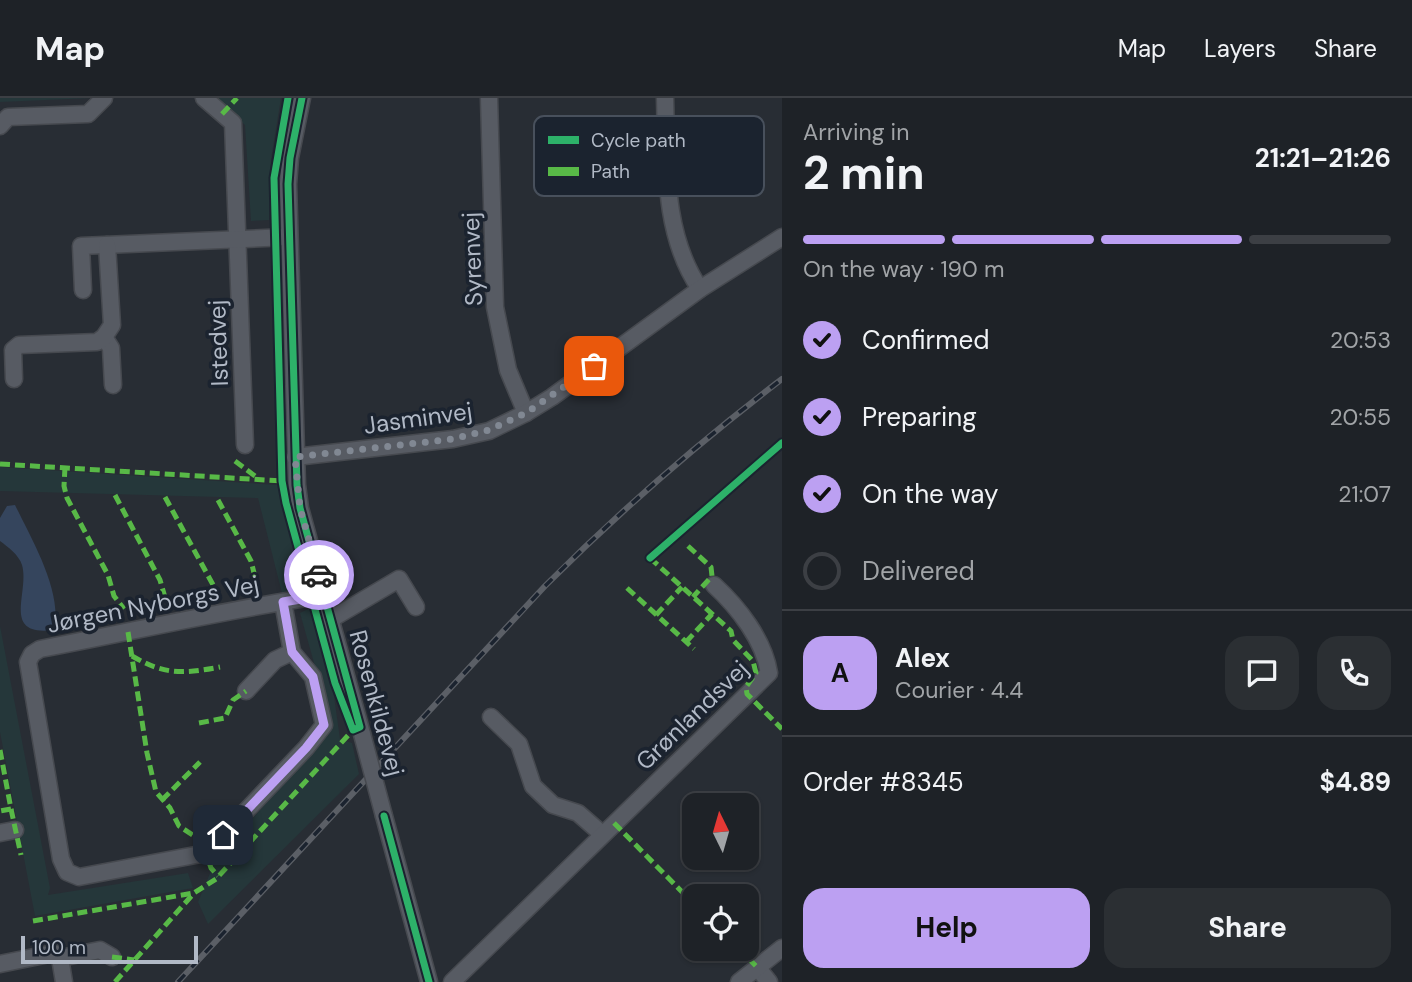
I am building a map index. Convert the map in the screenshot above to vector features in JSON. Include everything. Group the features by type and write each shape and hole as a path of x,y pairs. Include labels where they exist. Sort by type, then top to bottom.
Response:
{"street":[{"path":"0,126 9,117 88,114 104,98"},
{"name":"Istedvej","path":"204,98 233,123 244,445"},
{"name":"Rosenkildevej","path":"302,98 290,158 288,237 295,457 300,508 429,982"},
{"name":"Syrenvej","path":"489,98 495,307 508,370 526,413"},
{"path":"665,98 666,116"},
{"path":"669,196 670,213 679,245 700,289"},
{"path":"83,290 81,246 288,237"},
{"name":"Jasminvej","path":"295,457 453,439 489,430 526,413 552,397 700,289 782,237"},
{"path":"13,379 13,350 19,345 97,342 104,337 112,325 107,245"},
{"path":"104,337 111,348 113,385"},
{"path":"331,618 399,579 416,607"},
{"name":"Grønlandsvej","path":"452,982 769,673 760,644 730,599 714,585"},
{"name":"Jørgen Nyborgs Vej","path":"283,602 292,652 313,677 324,725 306,748 206,853 79,877 67,872 61,859 28,662 32,654 40,649 283,602 324,595"},
{"path":"246,691 275,660 292,652"},
{"path":"491,717 519,744 533,786 553,805 578,813 602,834"},
{"path":"739,982 782,948"},
{"path":"60,958 100,950 112,957"},
{"path":"0,964 54,953 60,958 64,982"},
{"path":"757,967 769,982"}],"shaded area":[{"path":"0,98 92,98 0,102"},
{"path":"215,98 281,98 271,159 269,220 251,221 245,125"},
{"path":"0,467 278,485 304,587 283,597 258,498 0,491"},
{"path":"310,608 334,696 340,739 352,743 359,774 208,924 198,902 216,859 332,727 300,613"},
{"path":"0,626 50,888 48,895 188,873 193,888 35,916 0,732"}],"water":[{"path":"15,505 50,583 56,615 54,630 27,627 22,620 21,561 0,541 0,518 7,506"}],"railway":[{"path":"178,982 545,586 601,531 660,479 782,379"}],"marked path":[{"path":"222,114 237,98"},
{"path":"235,461 259,479"},
{"path":"0,464 282,481"},
{"path":"65,467 64,486 67,498 108,575 114,596 124,609"},
{"path":"115,495 160,580 166,601"},
{"path":"165,497 217,592"},
{"path":"218,500 251,561 257,585"},
{"path":"688,546 711,567 712,576 693,597"},
{"path":"650,558 731,631 733,640 753,661 756,673 746,687 747,694 782,729"},
{"path":"656,615 682,587"},
{"path":"627,588 694,649"},
{"path":"686,642 712,614"},
{"path":"128,632 147,753 156,792 170,808 179,826 202,841 211,868 218,876"},
{"path":"132,656 164,670 195,671 220,667"},
{"path":"199,723 225,718 233,700 246,691"},
{"path":"115,982 194,893 216,879 353,730"},
{"path":"0,750 11,809 0,811"},
{"path":"162,800 200,762"},
{"path":"11,809 21,855"},
{"path":"614,823 682,892"},
{"path":"33,921 194,893"},
{"path":"112,957 134,960"},
{"path":"751,961 757,967"}],"cycle path":[{"path":"288,98 274,178 282,481 335,683 353,730 360,727 300,508 297,485 288,184 290,158 302,98"},
{"path":"650,558 782,443"},
{"path":"384,816 429,982"}],"way so far":[{"path":"319,575 300,508 295,457 453,439 489,430 526,413 594,366"}],"route":[{"path":"223,835 306,748 324,725 313,677 292,652 283,602 324,595 319,575"}]}
